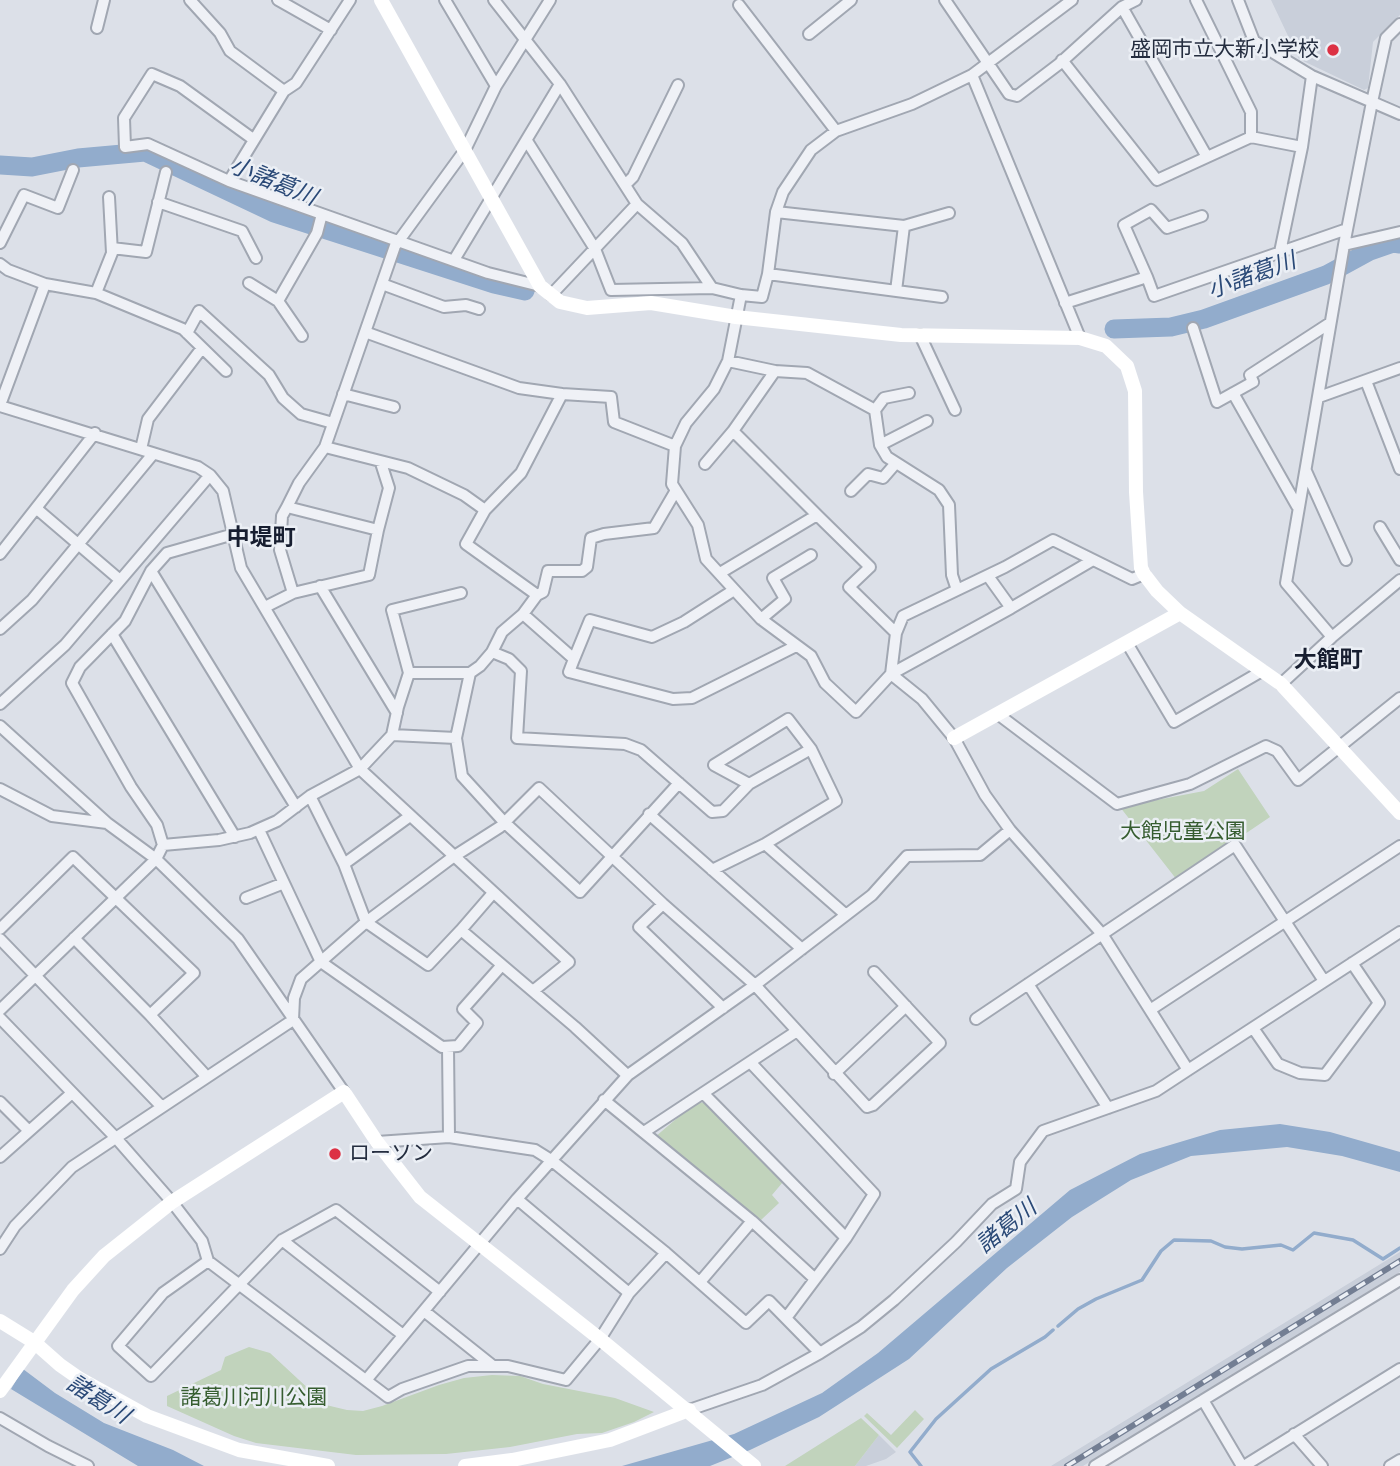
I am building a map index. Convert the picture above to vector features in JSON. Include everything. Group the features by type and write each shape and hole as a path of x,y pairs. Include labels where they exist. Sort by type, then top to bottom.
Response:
{"street":[{"path":"97,28 104,0"},
{"path":"190,0 220,33 230,51 284,91"},
{"path":"278,0 331,30"},
{"path":"229,181 284,91 296,83 349,0"},
{"path":"381,0 545,291"},
{"path":"445,0 496,86"},
{"path":"494,0 560,84 637,204 682,243 712,288"},
{"path":"293,593 280,550 282,516 299,483 325,447 395,248 465,150 496,86 550,0"},
{"path":"809,34 851,0"},
{"path":"945,0 1009,94 1017,96 1122,7 1136,0"},
{"path":"527,141 596,248 611,290 712,288 762,297 768,274 776,212 783,192 811,150 836,131 912,104 972,75 1072,0"},
{"path":"1196,0 1251,112 1251,137"},
{"path":"1238,0 1254,41 1312,76 1400,114"},
{"path":"739,5 836,131"},
{"path":"1122,7 1207,157"},
{"path":"1332,637 1286,583 1297,506 1306,471 1330,323 1372,102 1386,38 1400,24"},
{"path":"1223,55 1254,41"},
{"path":"1062,60 1157,180 1251,137 1302,147"},
{"path":"253,139 180,86 152,74 124,118 125,147 148,144 229,181 395,248 454,260 545,291 560,302 587,308 651,303 736,317 920,335 1080,338 1106,346 1127,366 1135,391 1136,492 1144,574 1180,613 1281,684 1400,813"},
{"path":"972,75 1080,338"},
{"path":"1280,251 1302,147 1312,76"},
{"path":"454,260 560,84"},
{"path":"625,185 633,177 678,85"},
{"path":"0,243 24,195 58,208 74,170"},
{"path":"112,248 146,252 166,172"},
{"path":"96,293 112,253 110,197"},
{"path":"158,202 242,231 256,258"},
{"path":"545,291 596,248 637,204"},
{"path":"1202,216 1167,228 1151,210 1124,225 1154,296 1347,229"},
{"path":"776,212 904,226 949,213"},
{"path":"278,301 317,233 321,217"},
{"path":"897,291 904,226"},
{"path":"1344,246 1400,232"},
{"path":"0,264 8,270 45,284 96,293 183,329 226,371"},
{"path":"768,274 942,297"},
{"path":"1065,303 1147,277"},
{"path":"45,284 0,405 198,467 210,475 223,491 241,568 360,769 569,962 533,991"},
{"path":"248,284 278,301 302,336"},
{"path":"382,284 444,307 466,305 479,309"},
{"path":"741,295 728,360 714,389 686,424 675,446 672,484 698,525 705,559 761,619 811,656 825,683 856,712 891,674 1012,608 1093,559"},
{"path":"187,333 199,311 269,375 284,398 301,414 333,423"},
{"path":"1193,328 1217,402 1252,382 1250,374 1330,323"},
{"path":"365,332 519,388 611,397 614,422 675,446"},
{"path":"920,335 955,410"},
{"path":"141,449 148,419 202,348"},
{"path":"728,360 775,371 807,373 874,410"},
{"path":"1319,397 1400,368"},
{"path":"705,464 733,431 775,371"},
{"path":"1366,381 1395,437 1400,469"},
{"path":"909,393 884,397 874,410 880,445 887,457 939,490 949,505 952,575 957,590"},
{"path":"1233,393 1297,506"},
{"path":"343,394 394,407"},
{"path":"537,595 466,544 485,510 521,473 562,394"},
{"path":"880,445 927,421"},
{"path":"733,431 870,567 849,587 896,633"},
{"path":"2,548 37,509 95,433"},
{"path":"325,447 408,468 432,478 485,510"},
{"path":"0,629 32,600 153,454"},
{"path":"265,607 293,593 369,575 389,488 381,463"},
{"path":"850,491 868,474 883,478 896,463"},
{"path":"1306,471 1346,560"},
{"path":"0,705 65,645 210,475"},
{"path":"409,673 470,673 492,652 502,632 543,592 548,571 582,571 587,568 591,538 654,528 675,492"},
{"path":"288,506 378,530"},
{"path":"37,509 120,580"},
{"path":"720,573 817,515"},
{"path":"1380,527 1400,560"},
{"path":"0,1010 156,859 163,845 157,825 131,787 72,683 80,667 125,621 151,570 167,553 234,534"},
{"path":"891,674 896,633 903,616 988,576 1053,540 1132,579 1144,574"},
{"path":"761,619 785,599 773,578 811,555"},
{"path":"151,570 296,807"},
{"path":"988,576 1012,608"},
{"path":"1281,684 1400,580"},
{"path":"320,586 397,713"},
{"path":"734,590 684,622 652,637 590,621 569,672 654,695 673,699 692,698 796,646"},
{"path":"163,845 235,836 258,830 277,821 310,796 360,769 392,735 409,673 393,610 461,593"},
{"path":"954,738 1180,613"},
{"path":"523,614 574,659"},
{"path":"112,634 235,836"},
{"path":"1126,643 1174,722 1262,671"},
{"path":"492,652 509,659 521,671 517,738 625,744 641,750 712,812 723,811 749,784 811,749"},
{"path":"470,673 456,738 462,776 504,822 580,892 678,783"},
{"path":"891,674 922,699 954,738 985,795 1010,830 1102,934 1188,1070"},
{"path":"999,715 1117,804 1190,784 1265,746 1277,751 1298,780 1400,698"},
{"path":"712,870 765,844 836,801 811,749 788,719 714,765 749,784"},
{"path":"0,726 107,823 156,859 238,939 377,1142 420,1197 600,1339 754,1466"},
{"path":"392,735 456,738"},
{"path":"293,1020 294,998 301,979 366,922 504,822 539,788 663,904 755,985 867,1107 873,1105 940,1042 874,972"},
{"path":"0,789 52,816 107,823"},
{"path":"310,796 344,864 366,922 428,965 493,893"},
{"path":"649,814 802,949"},
{"path":"344,864 410,816"},
{"path":"258,830 321,962 442,1047 458,1046 477,1023 463,1009 502,965"},
{"path":"367,1379 517,1199 627,1075 755,985 872,895 907,856 980,855 1010,830"},
{"path":"765,844 846,915"},
{"path":"976,1019 1235,845 1324,981"},
{"path":"1150,1010 1400,846"},
{"path":"0,929 73,857 194,973 150,1015"},
{"path":"246,898 284,883"},
{"path":"663,904 639,927 723,1008"},
{"path":"461,930 627,1075"},
{"path":"465,1466 512,1460 610,1440 694,1415 762,1385 820,1353 861,1327 894,1300 992,1204 1016,1189 1020,1162 1043,1131 1156,1091 1400,932"},
{"path":"74,938 207,1077"},
{"path":"0,939 162,1107"},
{"path":"1253,1028 1278,1063 1300,1073 1325,1075 1379,1003 1352,963"},
{"path":"1028,984 1108,1108"},
{"path":"834,1074 906,1006"},
{"path":"0,1018 116,1138 172,1202 202,1241 208,1261 388,1397 402,1389 468,1366 508,1366 566,1380 600,1339 629,1293 666,1253"},
{"path":"0,1249 15,1226 72,1167 293,1020"},
{"path":"644,1132 797,1031"},
{"path":"448,1047 449,1137"},
{"path":"751,1063 874,1194 846,1238 786,1318"},
{"path":"0,1391 73,1290 104,1256 172,1202 344,1092"},
{"path":"0,1157 72,1093"},
{"path":"703,1093 846,1238"},
{"path":"604,1100 752,1222 815,1279"},
{"path":"0,1102 28,1130"},
{"path":"377,1142 449,1137 535,1150 666,1253 746,1323 769,1301 820,1353"},
{"path":"517,1199 629,1293"},
{"path":"208,1261 163,1293 118,1346 151,1376 282,1240 336,1210 440,1292"},
{"path":"700,1282 752,1222"},
{"path":"282,1240 403,1335"},
{"path":"1095,1466 1400,1280"},
{"path":"424,1311 494,1366"},
{"path":"0,1321 80,1379 147,1416 239,1450 328,1466"},
{"path":"1203,1400 1243,1466 1400,1369"},
{"path":"0,1418 88,1466"},
{"path":"1294,1434 1322,1466"},
{"path":"1390,1466 1400,1460"}],"shaded area":[{"name":"盛岡市立大新小学校","path":"1271,0 1400,0 1400,15 1373,42 1368,88 1364,90 1299,59"},
{"path":"1400,1252 1400,1272 1083,1466 1051,1466"},
{"path":"879,1435 896,1452 886,1459 866,1466 855,1466"}],"green space":[{"name":"大館児童公園","path":"1238,769 1270,817 1177,880 1120,807 1204,791"},
{"path":"699,1102 708,1104 783,1182 772,1195 779,1203 761,1220 757,1221 655,1137"},
{"name":"諸葛川河川公園","path":"249,1347 270,1353 326,1405 347,1410 363,1411 464,1378 492,1375 520,1376 543,1384 615,1398 654,1412 602,1433 577,1434 510,1447 446,1454 356,1455 256,1443 167,1406 167,1396 221,1370 225,1357"},
{"path":"915,1410 924,1419 897,1448 864,1416 867,1413 891,1435"},
{"path":"861,1418 879,1435 855,1466 785,1466"}],"water":[{"path":"1280,1124 1330,1132 1400,1152 1400,1172 1342,1156 1287,1147 1191,1156 1131,1180 1072,1217 1007,1268 909,1359 819,1417 710,1466 622,1466 734,1434 822,1393 878,1353 1070,1190 1140,1154 1220,1130"},
{"path":"23,1369 55,1393 104,1423 173,1450 204,1466 138,1466 11,1389"}],"waterway":[{"name":"小諸葛川","path":"0,165 32,167 78,158 145,152 274,213 494,284 525,291"},
{"name":"小諸葛川","path":"1114,329 1171,327 1204,319 1326,275 1370,251 1393,243 1400,244"},
{"path":"1058,1326 1078,1309 1096,1299 1142,1280 1161,1251 1174,1240 1211,1241 1225,1247 1242,1249 1281,1245 1293,1250 1314,1233 1353,1240 1383,1259 1400,1248"},
{"path":"921,1466 910,1452 936,1419 991,1369 1053,1330"}],"railway":[{"path":"1067,1466 1400,1261"}],"place":[{"name":"盛岡市立大新小学校","path":"1333,50"},
{"name":"ローソン","path":"335,1154"}],"district":[{"name":"中堤町","path":"261,538"},
{"name":"大館町","path":"1328,660"}],"water label":[{"name":"諸葛川","path":"1007,1227"},
{"name":"諸葛川","path":"98,1400"}]}
